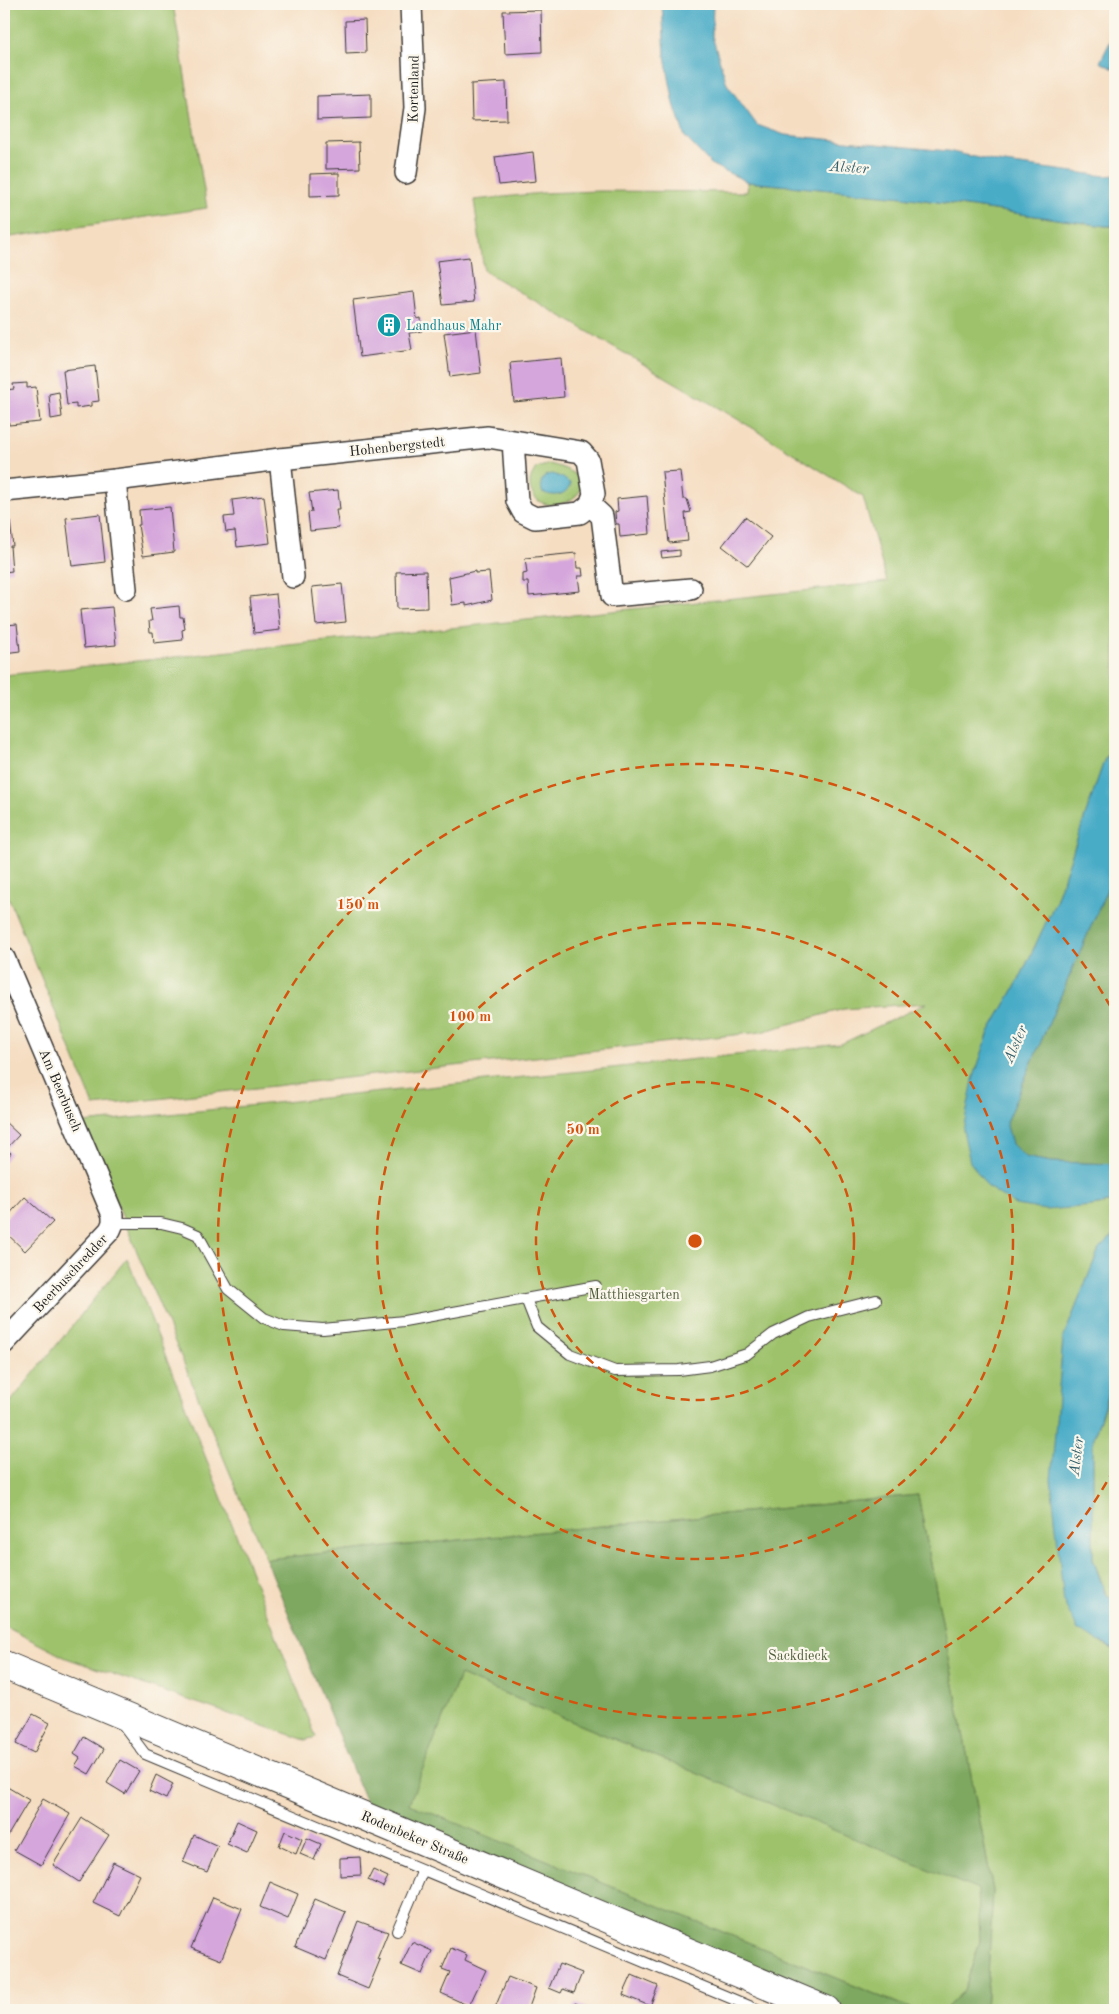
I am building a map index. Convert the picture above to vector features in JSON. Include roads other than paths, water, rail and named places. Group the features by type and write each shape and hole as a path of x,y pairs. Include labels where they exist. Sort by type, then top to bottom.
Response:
{"street":[{"name":"Kortenland","path":"406,174 415,108 411,4"},
{"name":"Hohenbergstedt","path":"4,491 115,480 280,459 488,436 581,452 588,460 594,494 590,506"},
{"path":"514,440 517,501 523,512 535,518 580,513 590,506 602,516 612,596 691,589"},
{"path":"280,459 293,577"},
{"path":"115,480 126,589"},
{"name":"Am Beerbusch","path":"4,958 95,1171 113,1215 113,1223"},
{"name":"Beerbuschredder","path":"4,1343 110,1230 113,1223"},
{"name":"Rodenbeker Straße","path":"4,1664 826,2010"}],"lane":[{"path":"113,1223 161,1223 182,1228 198,1235 228,1289 264,1318 284,1326 323,1329 404,1321 596,1286"},
{"path":"526,1299 537,1327 570,1354 615,1371 679,1370 710,1366 747,1354 773,1334 809,1317 876,1300"},
{"path":"112,1710 145,1754 759,2010"},
{"path":"397,1931 423,1870"}],"water":[{"name":"Alster","path":"662,4 713,4 712,36 727,84 757,125 785,135 948,151 997,162 1105,176 1115,175 1115,226 903,197 748,182 712,165 685,137 674,104 665,57"},
{"path":"1115,32 1115,66 1114,69 1100,62"},
{"path":"553,474 571,484 562,494 550,495 542,492 541,482 546,475"},
{"name":"Alster","path":"1115,741 1115,871 1006,1122 1012,1144 1025,1157 1051,1162 1115,1164 1115,1205 1108,1203 1046,1210 1015,1205 988,1187 970,1162 963,1130 973,1080 989,1032 1019,980 1056,901 1104,761"},
{"name":"Alster","path":"1115,1234 1115,1371 1093,1441 1093,1559 1105,1593 1115,1602 1115,1650 1078,1630 1064,1603 1051,1480 1063,1339 1099,1249"}],"place":[{"name":"Landhaus Mahr","path":"389,325"}],"park label":[{"name":"Matthiesgarten","path":"634,1294"},
{"name":"Sackdieck","path":"798,1655"}]}
